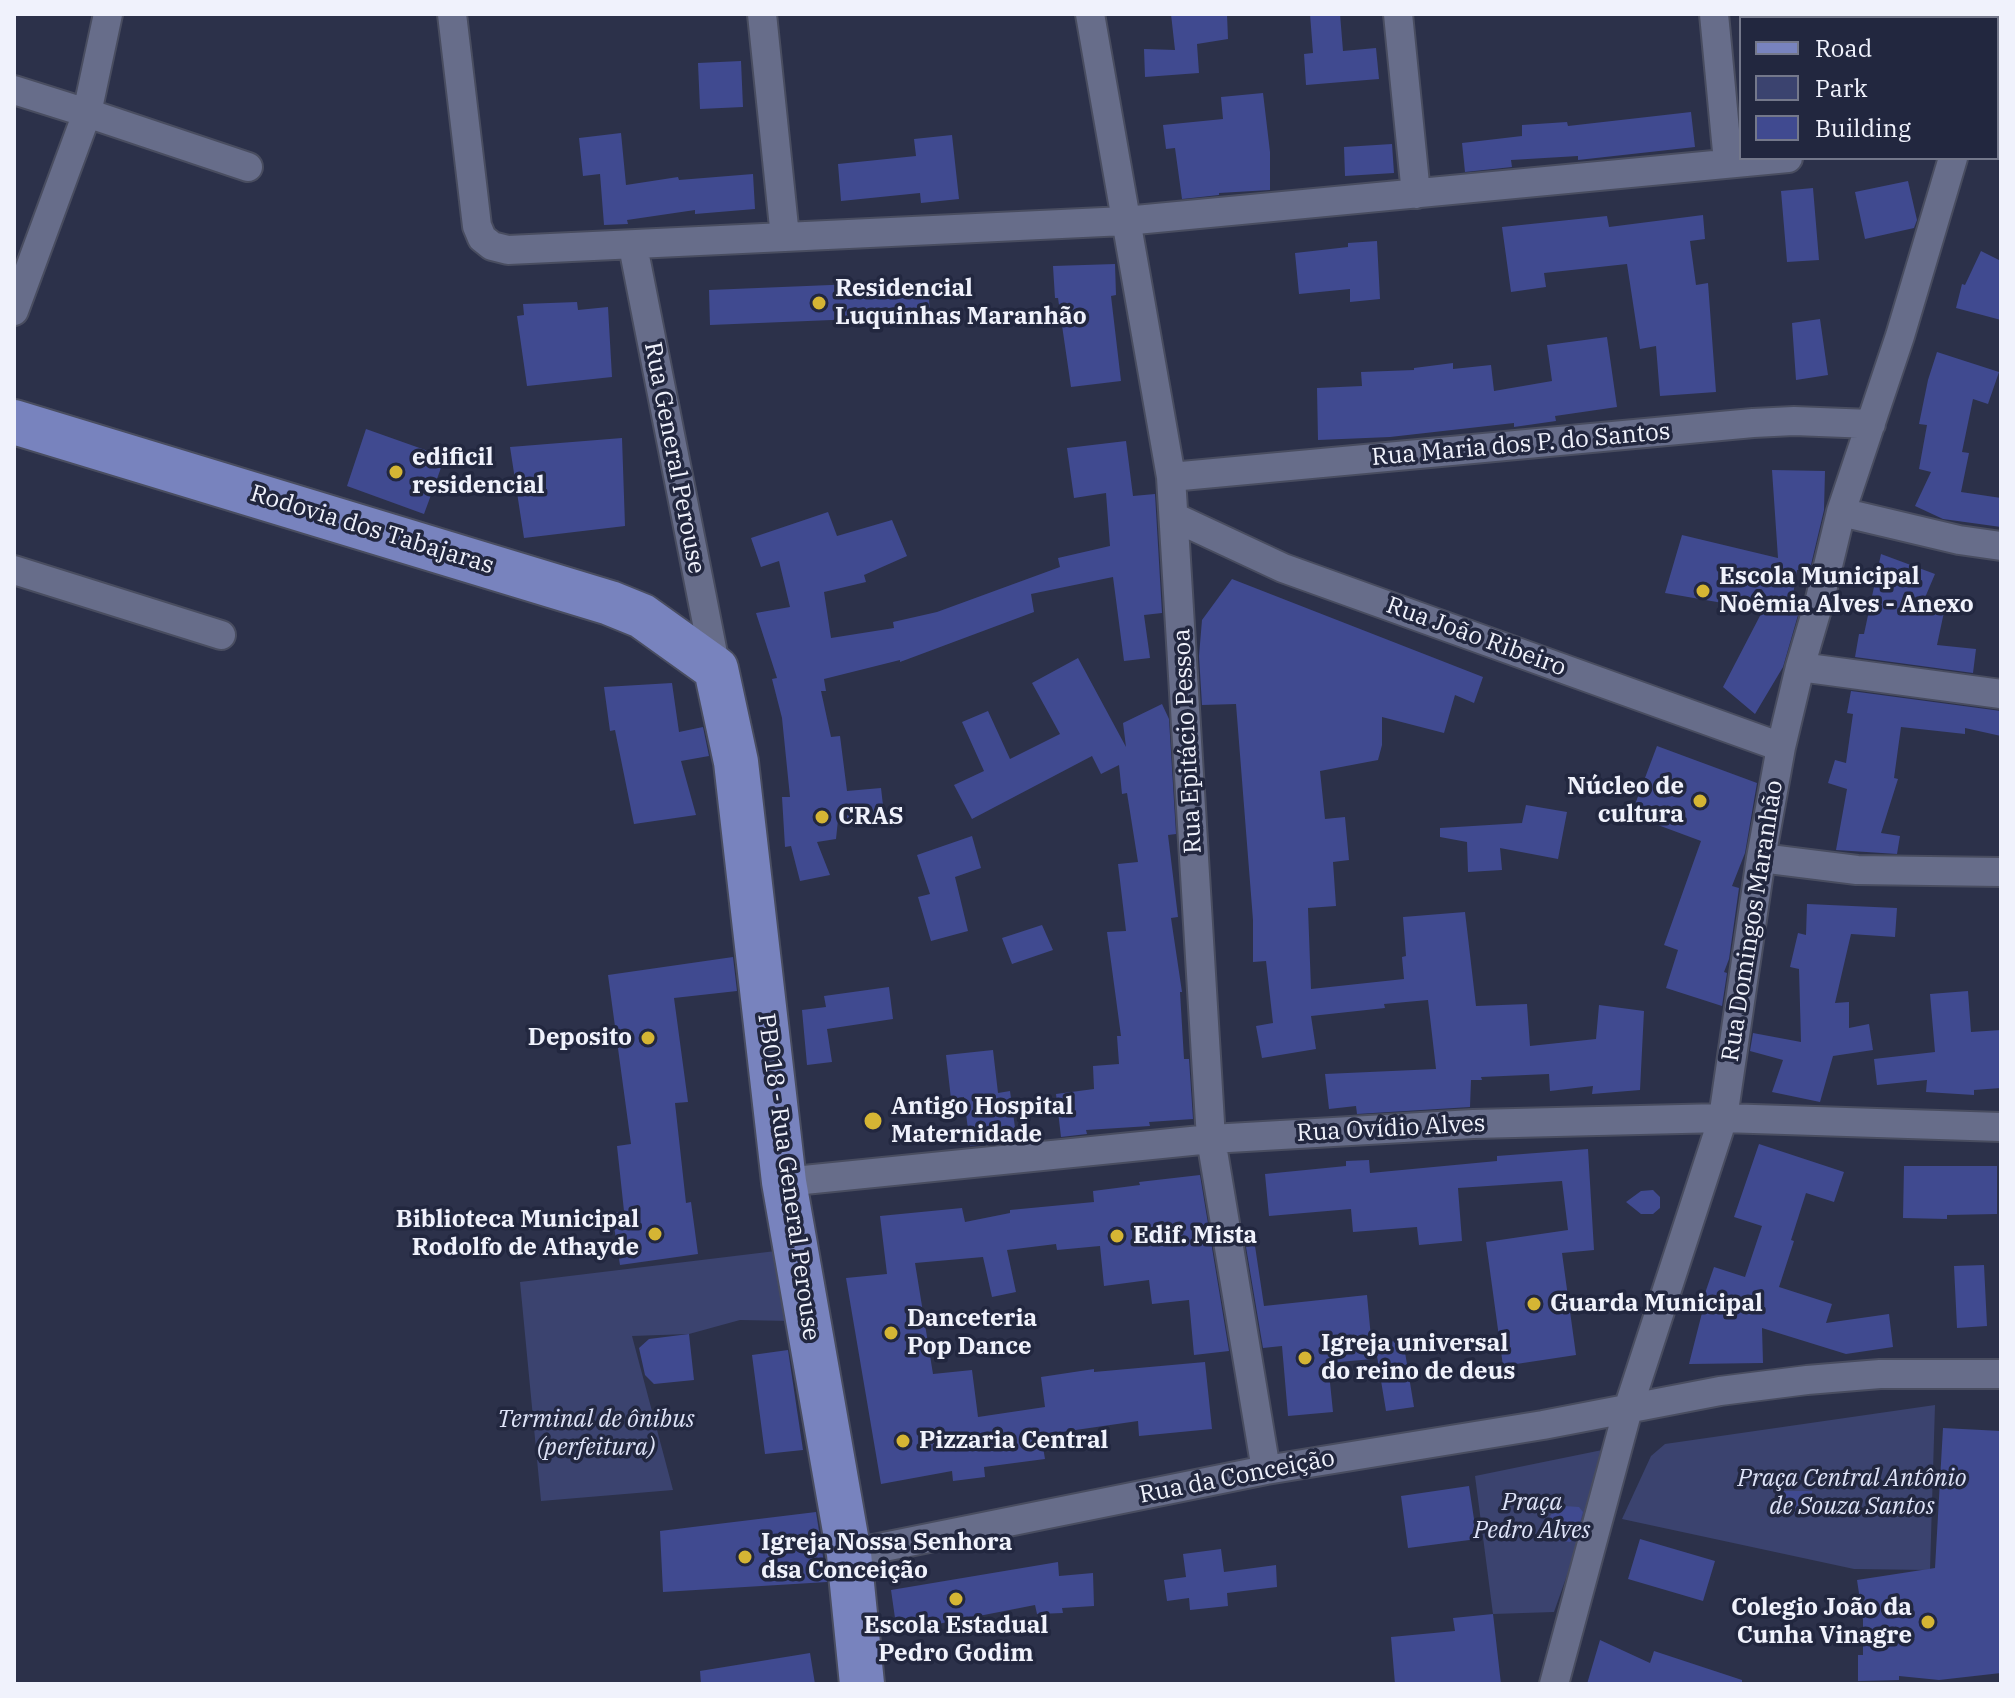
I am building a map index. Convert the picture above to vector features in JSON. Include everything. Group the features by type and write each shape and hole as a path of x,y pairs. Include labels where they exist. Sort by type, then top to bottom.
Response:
{"main road":[{"name":"Rodovia dos Tabajaras","path":"14,422 610,603 642,616 716,669"},
{"name":"PB018 - Rua General Perouse","path":"716,669 736,762 784,1182 849,1554 862,1684"}],"street":[{"path":"14,311 87,113 108,14"},
{"path":"452,14 473,210 482,238 492,246 508,250 1125,221 1758,160"},
{"path":"762,14 785,237"},
{"name":"Rua Epitácio Pessoa","path":"1090,14 1176,518 1211,1139 1266,1470"},
{"path":"1398,14 1416,194"},
{"path":"1714,14 1728,162"},
{"path":"14,90 248,167"},
{"name":"Rua Domingos Maranhão","path":"1554,1684 1628,1409 1723,1118 1761,858 1781,747 1800,667 1841,512 1952,160"},
{"name":"Rua General Perouse","path":"633,246 716,669"},
{"name":"Rua Maria dos P. do Santos","path":"1171,477 1753,423 1871,424"},
{"path":"1841,512 1959,540 2001,546"},
{"name":"Rua João Ribeiro","path":"1176,518 1283,568 1781,747"},
{"path":"14,570 221,635"},
{"path":"1800,667 2001,694"},
{"path":"1761,858 1857,870 2001,872"},
{"name":"Rua Ovídio Alves","path":"784,1182 1211,1139 1473,1124 1723,1118 2001,1127"},
{"name":"Rua da Conceição","path":"849,1554 1266,1470 1720,1391 1880,1374 2001,1374"}],"green space":[{"name":"Terminal de ônibus (perfeitura)","path":"784,1250 793,1321 740,1320 689,1334 632,1336 673,1490 541,1501 520,1282"},
{"name":"Praça Central Antônio de Souza Santos","path":"1935,1405 1930,1570 1854,1569 1622,1519 1651,1456 1665,1444"},
{"name":"Praça Pedro Alves","path":"1612,1448 1554,1612 1493,1614 1475,1476"}],"building":[{"path":"1171,14 1227,14 1228,39 1197,44 1199,73 1145,77 1144,49 1175,50"},
{"path":"1310,14 1340,14 1343,51 1376,48 1379,79 1306,85 1304,54 1313,53"},
{"path":"741,61 743,107 700,109 698,63"},
{"path":"1263,93 1270,152 1270,190 1182,199 1175,148 1166,149 1163,125 1223,119 1221,97"},
{"path":"1691,112 1695,147 1578,160 1578,156 1511,160 1512,167 1465,172 1462,143 1522,136 1522,125 1567,122 1568,126"},
{"path":"621,133 626,185 678,177 679,180 753,174 755,209 695,214 695,210 627,220 628,224 604,225 600,174 583,176 579,138"},
{"path":"952,135 959,199 921,203 920,193 841,201 838,164 916,156 914,139"},
{"path":"1392,144 1394,173 1345,176 1344,147"},
{"path":"1908,181 1917,220 1914,228 1865,239 1855,192"},
{"path":"1813,188 1819,260 1787,262 1781,191"},
{"path":"1703,215 1705,239 1690,241 1696,285 1708,283 1716,392 1660,396 1656,346 1640,349 1627,264 1544,273 1546,287 1511,292 1502,227 1607,216 1609,227"},
{"path":"1377,241 1380,299 1350,302 1350,289 1299,294 1295,253"},
{"path":"1981,251 2001,261 2001,320 1956,308 1962,284 1965,285"},
{"path":"1115,264 1116,295 1111,296 1121,381 1071,387 1058,298 1055,298 1053,266"},
{"name":"Residencial Luquinhas Maranhão","path":"928,281 930,316 710,325 709,290"},
{"path":"577,302 578,310 608,307 612,377 527,386 517,316 524,315 523,304"},
{"path":"1820,319 1828,375 1796,380 1792,323"},
{"path":"1607,337 1617,407 1555,416 1556,421 1514,427 1514,423 1390,437 1318,440 1317,388 1362,386 1361,372 1414,370 1453,363 1453,369 1491,365 1494,391 1552,381 1547,345"},
{"path":"1937,352 1999,372 1988,404 1973,399 1962,452 1969,453 1961,492 2001,498 2001,527 1943,519 1915,506 1931,472 1919,469 1927,425 1919,424"},
{"name":"edificil residencial","path":"366,429 445,457 424,514 347,486"},
{"path":"622,438 625,526 524,538 510,447"},
{"path":"1126,441 1133,496 1155,494 1162,613 1144,615 1150,658 1124,661 1113,577 1031,594 1034,612 900,662 824,679 826,691 821,691 831,737 840,736 847,791 881,788 884,814 838,820 836,839 817,842 830,875 800,881 791,846 785,847 782,797 790,797 782,718 772,679 777,678 756,613 790,607 779,561 761,567 751,538 828,512 837,536 892,520 907,556 864,575 866,582 824,592 831,638 894,628 893,622 937,612 1060,567 1058,558 1110,546 1106,493 1074,498 1067,448"},
{"name":"Escola Municipal Noêmia Alves - Anexo","path":"1772,470 1825,471 1824,510 1810,569 1797,570 1791,607 1798,615 1783,667 1755,714 1723,687 1763,610 1665,593 1682,535 1778,558"},
{"path":"1881,554 1935,574 1921,607 1944,612 1937,645 1976,649 1973,673 1855,657 1859,634 1864,634"},
{"path":"1232,579 1483,677 1474,703 1455,695 1444,733 1382,717 1382,745 1378,760 1320,771 1325,819 1345,817 1349,860 1333,862 1336,906 1308,908 1311,989 1404,979 1403,917 1465,912 1476,1006 1527,1004 1530,1046 1596,1039 1599,1005 1644,1011 1640,1090 1592,1094 1593,1086 1550,1091 1549,1074 1481,1077 1482,1080 1471,1080 1470,1107 1357,1114 1356,1106 1329,1109 1325,1074 1436,1069 1428,1000 1311,1016 1316,1049 1262,1058 1256,1026 1273,1023 1266,961 1253,962 1253,920 1236,704 1202,705 1199,656 1202,620"},
{"path":"1078,658 1126,747 1123,723 1162,704 1169,719 1176,834 1168,835 1178,917 1171,918 1182,992 1184,1059 1189,1059 1193,1119 1149,1122 1150,1126 1086,1130 1087,1134 1061,1137 1056,1094 1094,1089 1093,1066 1119,1064 1117,1036 1121,1036 1107,932 1126,931 1118,864 1138,862 1127,793 1122,794 1119,765 1101,774 1092,756 972,819 954,785 984,771 962,722 988,711 1010,759 1060,734 1032,683"},
{"path":"672,683 679,732 703,727 709,756 681,761 696,815 634,824 615,730 610,731 604,687"},
{"path":"1851,691 2001,711 2001,736 1965,728 1965,734 1901,727 1894,778 1898,779 1881,833 1900,836 1897,854 1836,850 1847,789 1828,783 1835,760 1846,763 1853,714 1847,713"},
{"path":"1657,746 1757,783 1745,853 1732,886 1739,888 1729,959 1724,972 1727,973 1722,1006 1666,988 1678,950 1664,945 1701,841 1631,815"},
{"path":"1526,805 1567,812 1558,859 1500,848 1502,870 1468,872 1467,842 1440,837 1440,828 1522,823"},
{"path":"972,836 981,868 955,877 968,931 931,941 918,897 930,894 917,855"},
{"path":"1807,904 1897,908 1895,937 1851,934 1835,1003 1849,1002 1849,1028 1869,1024 1873,1050 1833,1056 1820,1102 1772,1092 1783,1060 1750,1051 1753,1033 1801,1042 1799,969 1790,967 1798,933 1806,935"},
{"path":"1042,925 1053,950 1012,964 1002,938"},
{"path":"733,957 737,991 674,998 688,1102 675,1103 686,1203 691,1202 698,1254 620,1265 612,1213 624,1211 617,1146 631,1144 608,975"},
{"path":"889,987 893,1019 827,1029 832,1062 807,1065 802,1010 826,1007 824,996"},
{"path":"1968,991 1971,1032 2001,1030 2001,1088 1974,1090 1974,1095 1926,1092 1927,1080 1877,1085 1874,1059 1935,1052 1930,994"},
{"path":"993,1050 998,1093 1010,1091 1017,1142 970,1146 964,1097 951,1099 946,1055"},
{"path":"1759,1144 1844,1172 1834,1202 1806,1193 1779,1287 1832,1304 1826,1323 1889,1314 1893,1347 1846,1354 1762,1328 1763,1363 1689,1364 1703,1309 1700,1308 1714,1267 1745,1277 1762,1226 1734,1217"},
{"path":"1588,1149 1594,1250 1562,1253 1576,1355 1503,1366 1486,1242 1568,1230 1562,1181 1458,1188 1462,1241 1419,1245 1417,1227 1353,1232 1351,1209 1269,1216 1265,1174 1346,1166 1346,1161 1369,1160 1370,1173 1497,1161 1497,1156"},
{"path":"1904,1166 1997,1166 1997,1214 1947,1215 1947,1219 1903,1218"},
{"path":"1200,1175 1229,1351 1194,1355 1189,1300 1152,1304 1149,1280 1104,1286 1100,1246 1057,1250 1056,1244 1007,1250 1016,1292 992,1297 983,1257 915,1263 933,1374 972,1370 978,1417 1045,1407 1041,1377 1094,1369 1094,1372 1205,1362 1212,1429 1139,1436 1138,1421 1041,1435 1045,1459 984,1467 985,1477 953,1481 952,1471 881,1484 846,1278 887,1274 880,1216 962,1208 965,1222 1010,1213 1010,1210 1094,1202 1093,1191"},
{"path":"1653,1190 1660,1197 1660,1208 1653,1214 1641,1214 1626,1202 1641,1191"},
{"path":"1255,1246 1264,1306 1367,1295 1373,1359 1328,1363 1333,1412 1288,1416 1282,1346 1263,1348 1246,1247"},
{"path":"1984,1265 1987,1326 1957,1328 1954,1266"},
{"path":"689,1334 694,1380 654,1384 645,1375 639,1348 649,1339"},
{"path":"1403,1340 1414,1407 1386,1411 1375,1344"},
{"path":"788,1350 803,1450 765,1454 752,1355"},
{"name":"Colegio João da Cunha Vinagre","path":"1943,1428 2001,1431 2001,1673 1939,1680 1899,1676 1899,1680 1858,1681 1858,1655 1863,1655 1863,1620 1857,1580 1935,1568"},
{"path":"1469,1486 1477,1539 1408,1548 1401,1496"},
{"path":"1783,1491 1812,1491 1812,1513 1784,1513"},
{"path":"1565,1506 1579,1507 1583,1512 1576,1537 1570,1542 1557,1540 1549,1534 1546,1523 1552,1513"},
{"name":"Igreja Nossa Senhora dsa Conceição","path":"816,1512 827,1582 663,1592 660,1531"},
{"path":"1640,1539 1715,1561 1703,1601 1628,1579"},
{"path":"1221,1549 1224,1572 1276,1565 1277,1587 1227,1593 1228,1606 1190,1610 1189,1598 1167,1601 1164,1580 1186,1577 1183,1554"},
{"name":"Escola Estadual Pedro Godim","path":"1058,1562 1059,1576 1093,1573 1094,1606 1062,1608 1063,1613 1037,1614 1035,1605 897,1632 891,1590"},
{"path":"1493,1614 1501,1684 1395,1684 1391,1637 1455,1631 1453,1618"},
{"path":"1600,1640 1650,1663 1654,1651 1742,1680 1742,1684 1587,1684"},
{"path":"810,1653 815,1684 701,1684 700,1671"}],"place":[{"name":"Residencial Luquinhas Maranhão","path":"819,303"},
{"name":"edificil residencial","path":"396,472"},
{"name":"Escola Municipal Noêmia Alves - Anexo","path":"1703,591"},
{"name":"Núcleo de cultura","path":"1700,801"},
{"name":"CRAS","path":"822,817"},
{"name":"Deposito","path":"648,1038"},
{"name":"Antigo Hospital Maternidade","path":"873,1121"},
{"name":"Biblioteca Municipal Rodolfo de Athayde","path":"655,1234"},
{"name":"Edif. Mista","path":"1117,1236"},
{"name":"Guarda Municipal","path":"1534,1304"},
{"name":"Danceteria Pop Dance","path":"891,1333"},
{"name":"Igreja universal do reino de deus","path":"1305,1358"},
{"name":"Pizzaria Central","path":"903,1441"},
{"name":"Igreja Nossa Senhora dsa Conceição","path":"745,1557"},
{"name":"Escola Estadual Pedro Godim","path":"956,1599"},
{"name":"Colegio João da Cunha Vinagre","path":"1928,1622"}]}
